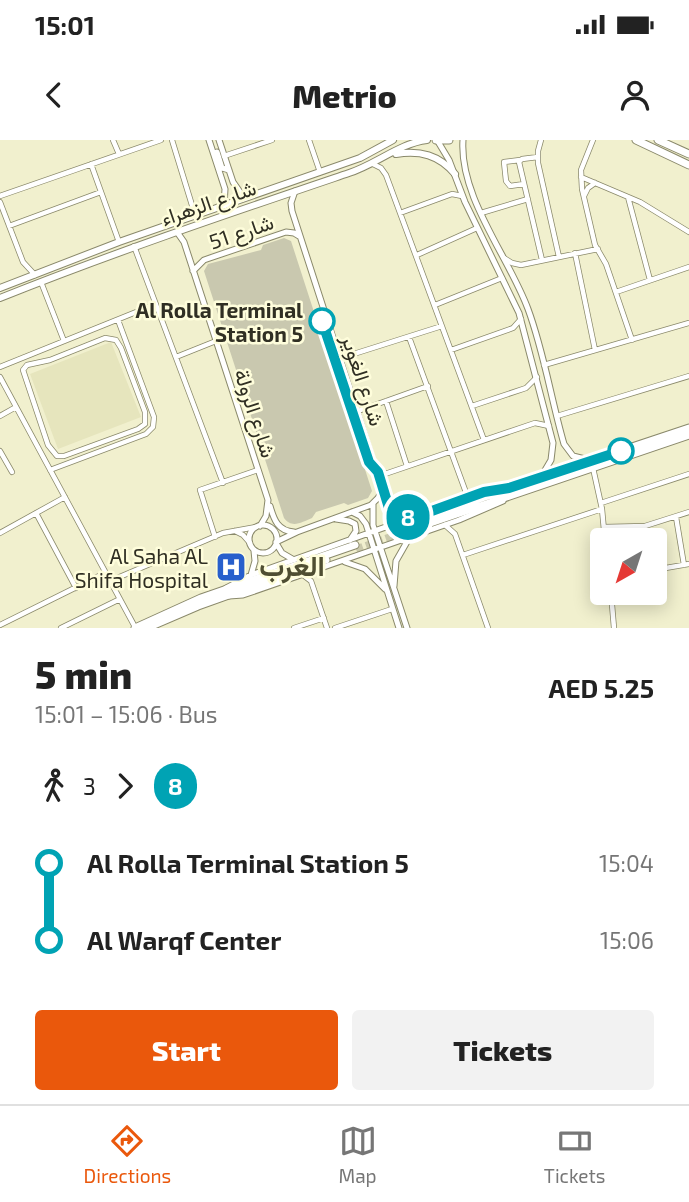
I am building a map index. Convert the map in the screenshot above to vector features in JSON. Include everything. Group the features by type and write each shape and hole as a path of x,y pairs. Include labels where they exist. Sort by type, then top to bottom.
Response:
{"main road":[{"name":"شارع الزهراء","path":"0,288 119,242 360,158 393,140"},
{"name":"شارع الزهراء","path":"0,298 134,246 373,164 416,142 427,140"},
{"path":"437,140 449,140"},
{"path":"636,140 689,164"},
{"path":"658,140 689,154"},
{"path":"390,155 413,152 427,154 445,163 455,174"},
{"path":"224,215 247,202 246,197"},
{"path":"394,533 689,428"},
{"path":"510,492 541,477 689,435"},
{"path":"135,628 178,607 353,545"},
{"path":"147,628 225,592"}],"street":[{"path":"113,140 119,154"},
{"path":"0,196 161,140"},
{"path":"172,140 195,215"},
{"path":"209,140 222,167 229,170"},
{"path":"209,140 225,189 224,205"},
{"path":"219,140 234,186 246,197"},
{"path":"224,156 272,140"},
{"path":"309,140 320,172"},
{"path":"437,140 503,278 526,333 553,453 550,464 541,477"},
{"path":"463,140 464,162 481,213 530,315 566,448 592,464 604,527 638,527 689,512"},
{"path":"541,140 537,157 559,257"},
{"path":"593,140 583,164 581,177 584,197 598,249 604,259 632,340"},
{"path":"524,184 510,186 506,181 504,163 537,157"},
{"path":"520,160 542,260"},
{"path":"91,164 119,242"},
{"path":"373,164 384,171 484,440"},
{"path":"581,177 640,202 689,232"},
{"path":"584,197 588,188 595,183"},
{"name":"شارع الغوير","path":"295,191 291,203 292,211 310,275 341,358 341,368 352,403 358,411 363,435 387,505 394,514 401,517 418,516"},
{"path":"9,226 101,192"},
{"path":"400,212 452,194 463,197"},
{"path":"628,196 650,280"},
{"path":"481,213 528,199"},
{"path":"0,202 23,262 34,275"},
{"path":"632,214 640,202"},
{"path":"417,255 477,228 484,227 492,234"},
{"name":"شارع الرولة","path":"176,231 184,242 273,518 279,527 289,532 297,532"},
{"name":"شارع 51","path":"193,271 204,260 286,232 301,238"},
{"path":"134,246 223,483"},
{"path":"503,257 521,264 598,249"},
{"path":"575,253 595,350"},
{"path":"513,275 521,264"},
{"path":"616,292 689,267"},
{"path":"435,306 503,278"},
{"path":"41,282 64,341"},
{"path":"0,367 156,304"},
{"path":"451,350 513,328 521,319"},
{"path":"50,470 151,430 154,420 118,320"},
{"path":"544,365 689,323"},
{"path":"341,358 442,326"},
{"path":"513,328 526,333"},
{"path":"109,337 116,340 146,415 145,424 64,456 54,454 48,445 23,373 27,365 36,363 109,337"},
{"path":"409,337 468,498"},
{"path":"176,357 216,341"},
{"path":"121,348 127,345"},
{"path":"31,354 36,363"},
{"path":"545,408 551,415 556,416 689,376"},
{"path":"0,377 135,628"},
{"path":"472,406 526,387 537,377"},
{"path":"358,411 428,386"},
{"path":"526,387 540,391"},
{"path":"386,401 407,466"},
{"path":"0,416 16,407"},
{"path":"379,476 535,423 549,426"},
{"path":"133,430 135,438"},
{"path":"39,449 48,445"},
{"path":"0,451 12,472"},
{"path":"215,537 200,491 258,470"},
{"path":"463,555 689,474"},
{"path":"276,543 297,532 373,504 379,498 382,488"},
{"path":"225,592 251,575 294,560 353,545 372,532 490,490 510,492"},
{"path":"225,592 239,596 342,562 494,506 510,492"},
{"path":"1,530 65,497"},
{"path":"250,542 251,532 266,516 268,500"},
{"path":"373,504 372,532 398,628"},
{"path":"352,512 362,519 372,532"},
{"path":"36,513 76,588"},
{"path":"667,568 686,564 676,517"},
{"path":"332,519 355,524 353,545"},
{"path":"455,534 459,520"},
{"path":"445,525 455,534 486,628"},
{"path":"110,581 215,537 258,527 271,528 276,535 272,550 265,553 254,550"},
{"path":"234,531 243,535 254,550 255,561 251,575"},
{"path":"394,589 398,556 411,537"},
{"path":"276,543 285,556 294,560"},
{"path":"377,549 407,628"},
{"path":"342,562 353,563 365,569 387,591"},
{"path":"0,625 105,573"},
{"path":"303,575 309,579 327,628"},
{"path":"61,628 120,599"},
{"path":"612,606 614,628"},
{"path":"335,628 392,609"},
{"path":"293,628 309,626 324,618"}],"shaded area":[{"path":"284,238 291,241 372,491 368,498 316,512 312,518 294,524 284,518 204,271 208,264 261,250 263,245"},
{"path":"111,342 141,417 58,449 30,374"}],"tunnel":[{"path":"356,549 395,535"}],"bus line":[{"name":"8","path":"322,321 369,462 378,472 387,505 397,516 418,516 496,488 509,488 621,451"}],"place":[{"name":"Al Rolla Terminal Station 5","path":"322,321"},
{"name":"Al Saha AL Shifa Hospital","path":"231,567"}],"district":[{"name":"الغرب","path":"292,565"}]}
